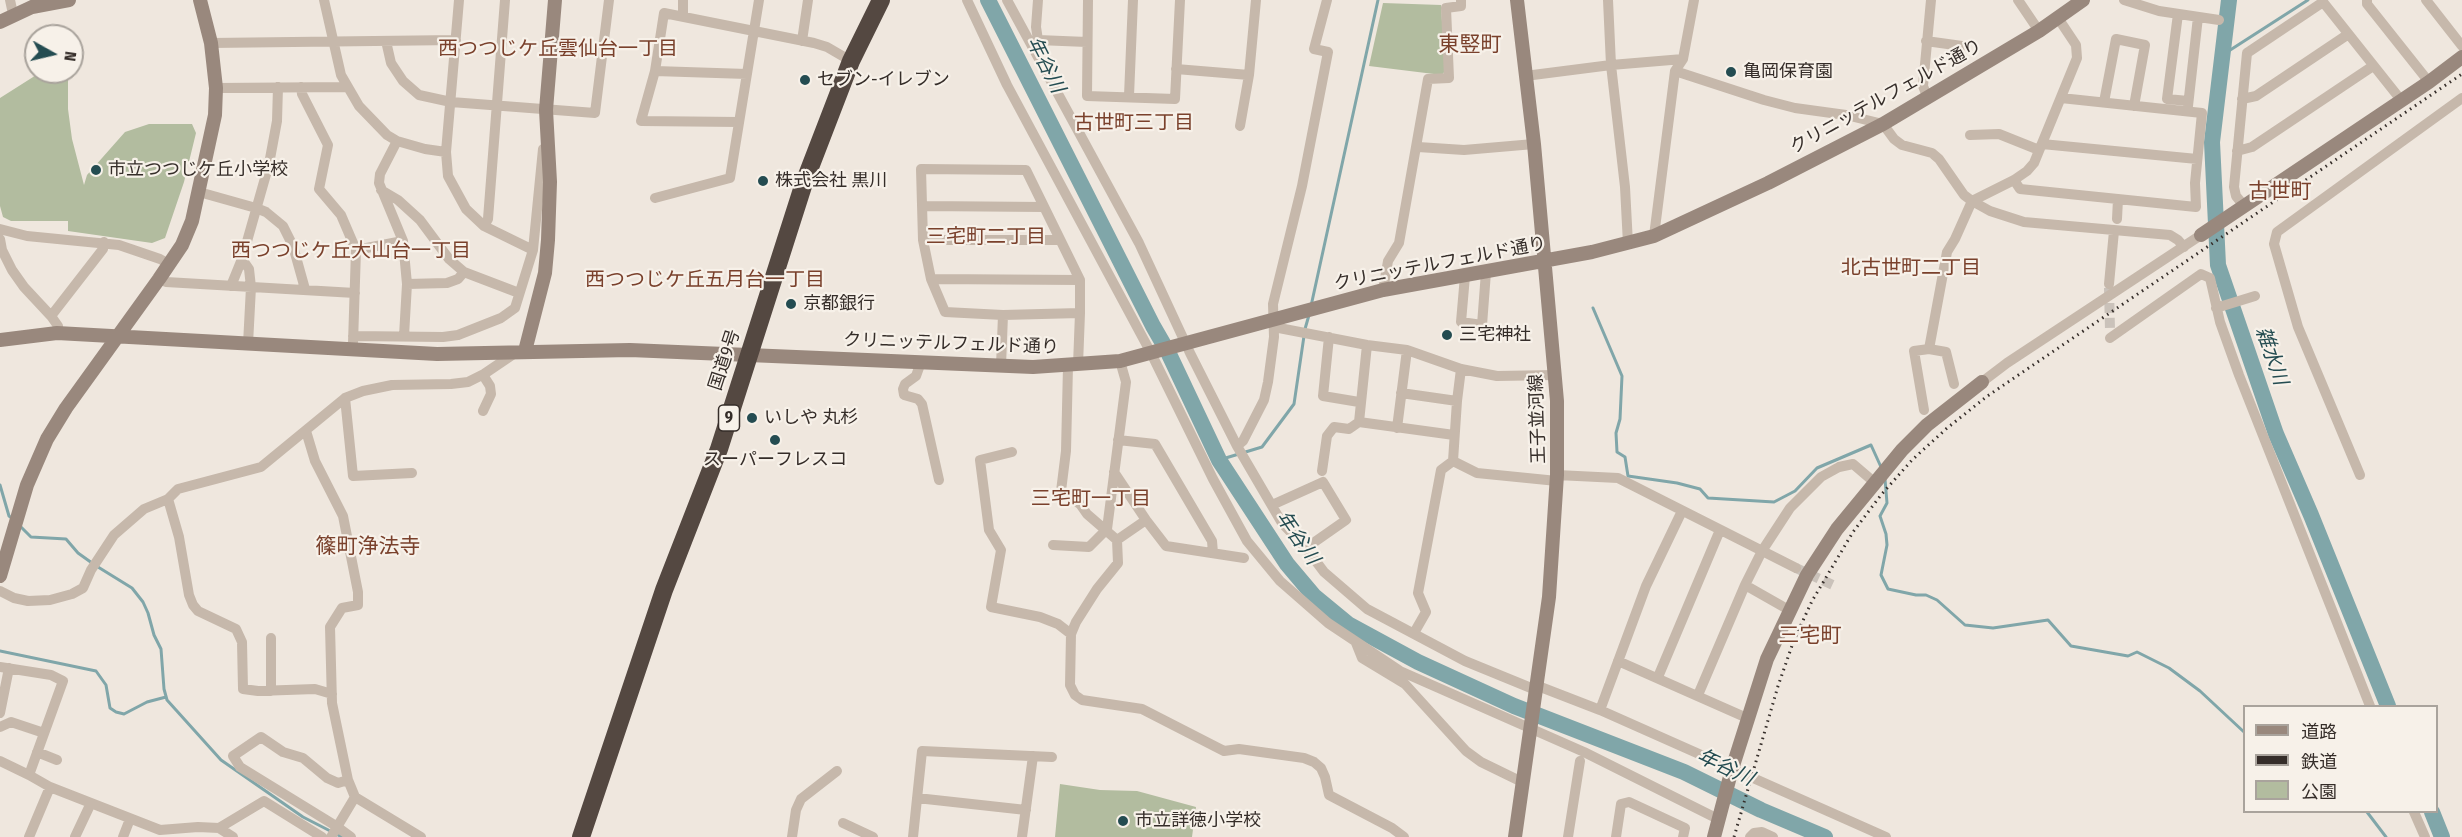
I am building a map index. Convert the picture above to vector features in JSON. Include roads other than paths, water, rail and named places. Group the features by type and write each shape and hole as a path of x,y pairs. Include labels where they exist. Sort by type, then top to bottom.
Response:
{"highway":[{"name":"国道9号","path":"581,837 664,590 718,449 804,183 851,61 881,0"}],"street":[{"path":"10,0 13,14"},
{"path":"0,22 32,7 69,0"},
{"path":"0,576 27,484 47,439 66,408 182,245 192,221 215,114 216,88 211,43 200,0"},
{"path":"324,0 346,87 359,106 377,126 397,141 424,149 446,152"},
{"path":"459,0 446,152 448,177 466,210 484,226 533,250"},
{"path":"484,226 488,219 505,0"},
{"path":"301,87 302,94 328,145 319,189 341,215 356,250 353,343 404,336 458,335 515,308 533,250 555,0"},
{"path":"386,41 391,63 404,81 419,95 451,102 596,113 609,0"},
{"path":"683,0 683,17"},
{"path":"655,198 730,178 759,0"},
{"path":"802,41 808,0"},
{"path":"967,0 1007,85 1153,352 1213,479 1247,541 1280,582 1328,623 1400,670 1531,726 1720,814"},
{"path":"1007,0 1139,243 1182,344 1237,446 1282,523 1306,548 1324,572 1367,609 1465,661 1531,688 1599,710 1731,773 1886,837"},
{"path":"1038,0 1036,27 1038,40 1087,42"},
{"path":"1088,0 1087,96 1175,99 1180,0"},
{"path":"1129,96 1133,0"},
{"path":"1240,126 1250,75 1256,0"},
{"path":"1237,446 1243,441 1264,400 1274,337 1273,304 1302,186 1329,52 1314,49 1327,0"},
{"path":"1383,290 1388,261 1399,243 1418,147 1428,79 1449,78 1446,8 1461,6 1461,0"},
{"name":"王子並河線","path":"1515,837 1549,597 1557,478 1555,375 1534,144 1517,0"},
{"path":"1608,0 1611,65 1625,188 1628,244"},
{"path":"1654,236 1675,71 1683,59 1694,0"},
{"path":"1928,99 1923,86 1931,0"},
{"path":"2018,0 2039,31"},
{"name":"クリニッテルフェルド通り","path":"0,340 57,333 248,344 353,343 437,354 630,350 1001,366 1073,366 1120,361 1383,290 1545,261 1628,244 1654,236 1768,183 1883,124 2039,31 2083,0"},
{"path":"2124,0 2159,11 2220,20"},
{"path":"2367,0 2367,4 2429,82"},
{"path":"2426,0 2462,46"},
{"path":"2245,207 2236,196 2234,187 2247,53 2323,2 2347,35 2402,100"},
{"path":"739,122 641,121 655,71 664,13 827,47 851,61"},
{"path":"2014,180 2020,189 2196,207 2202,113 2167,99 2178,14"},
{"path":"2188,106 2198,17"},
{"path":"1929,349 1947,252 1972,201 2027,171 2041,147 2077,58 2076,45 2058,18"},
{"path":"2242,99 2256,96 2347,35"},
{"path":"2104,102 2116,39 2145,45 2134,106"},
{"path":"211,43 456,40"},
{"path":"1926,41 1962,46"},
{"path":"1714,837 1747,718 1767,659 1789,609 1807,575 1837,529 1874,482 1927,425 2007,363 2245,207 2429,82 2462,57"},
{"path":"1525,76 1683,59"},
{"path":"2238,151 2252,147 2373,66"},
{"path":"1176,69 1250,75"},
{"path":"655,71 747,74"},
{"path":"1675,71 1795,108 1846,115 1883,124 1894,139 1902,145 1932,153 1939,159 1964,195 1990,211 2024,222 2170,235 2184,247"},
{"path":"231,286 242,259 269,164 277,122 278,87"},
{"path":"216,88 346,87"},
{"path":"2061,98 2134,106 2188,106"},
{"path":"2360,475 2298,327 2274,244 2277,232 2462,98"},
{"path":"0,591 14,598 28,601 50,600 78,591 83,588 91,570 114,536 144,509 168,499 178,489 261,466 345,398 363,391 392,385 468,382 520,352 545,273 549,240 550,182 546,110"},
{"path":"1970,135 1999,134 2041,147 2198,159"},
{"path":"397,141 380,174 379,183 403,241 407,284 404,336"},
{"path":"1418,147 1464,150 1534,144"},
{"path":"1080,314 1003,315 945,312 931,279 923,240 921,169 1026,170 1080,280 1080,314 1061,491 1080,504 1087,514 1117,540 1118,563 1092,597 1071,634 1070,685 1075,695 1082,700 1142,709 1224,751 1239,749 1304,758 1314,762 1321,768 1329,795 1392,828 1404,837"},
{"path":"381,190 398,200 420,220 449,259 464,272 519,293"},
{"path":"200,192 266,212 283,226 293,246 305,289"},
{"path":"2117,219 2118,200"},
{"path":"922,206 1044,207"},
{"path":"0,229 27,236 104,242 140,252 169,264"},
{"path":"2109,284 2114,231"},
{"path":"0,238 2,250 12,270 24,287 51,316 58,326 57,333"},
{"path":"923,240 1060,240"},
{"path":"356,250 403,241"},
{"path":"51,316 103,249 104,242"},
{"path":"242,259 249,269 251,287 248,344"},
{"path":"407,284 447,283 458,279 464,272"},
{"path":"1465,276 1461,322 1482,325 1486,272"},
{"path":"2110,330 2110,338 2201,274 2210,278 2216,308 2239,375 2370,705"},
{"path":"159,279 166,282 355,293"},
{"path":"931,279 1080,280"},
{"path":"2216,308 2255,296"},
{"path":"1001,366 1003,315"},
{"path":"1273,320 1279,328 1367,345 1407,350 1461,369 1510,378 1555,375"},
{"path":"1329,337 1323,396 1359,402"},
{"path":"1359,422 1359,402 1367,345"},
{"path":"1924,410 1914,351 1929,349 1946,352 1954,384"},
{"path":"1397,428 1407,350"},
{"path":"1053,545 1089,547 1107,529 1126,382 1120,361"},
{"path":"921,362 916,376 905,384 903,389 904,395 918,399 922,404 939,480"},
{"path":"1453,461 1461,369"},
{"path":"483,375 490,386 491,394 483,411"},
{"path":"1401,393 1457,401"},
{"path":"345,398 353,476 412,473"},
{"path":"1322,471 1327,436 1334,427 1349,429 1359,422 1454,435"},
{"path":"306,431 315,461 343,516 358,592 358,606 342,608 330,627 332,694 348,780 356,797 421,837"},
{"path":"1118,440 1155,444 1212,541 1213,553"},
{"path":"1012,452 980,460 989,530 1001,550 991,607 1040,617 1058,624 1071,634"},
{"path":"1453,461 1477,473 1557,478 1618,478 1796,568"},
{"path":"1414,633 1426,612 1418,593 1441,470 1453,461"},
{"path":"1698,695 1745,585 1762,551 1790,508 1821,477 1839,467 1853,464 1874,482"},
{"path":"1114,472 1146,520 1167,546 1244,558"},
{"path":"1272,506 1323,482 1346,520 1306,548"},
{"path":"168,499 179,537 189,595 193,605 198,610 236,629 242,642 243,689 271,691 315,688 332,694"},
{"path":"1599,710 1646,586 1682,511"},
{"path":"1117,540 1146,520"},
{"path":"1658,677 1720,530"},
{"path":"1745,585 1789,609"},
{"path":"271,638 271,691"},
{"path":"1356,643 1362,658 1405,684 1466,751 1481,762 1522,782"},
{"path":"1618,661 1747,718"},
{"path":"0,713 5,668 51,675 63,681 28,775"},
{"path":"0,727 11,722 44,733"},
{"path":"348,780 338,783 327,778 303,758 283,752 261,737 233,756 240,767 336,825 351,837"},
{"path":"913,837 922,751 1052,757"},
{"path":"37,752 57,760"},
{"path":"1022,837 1033,756"},
{"path":"0,761 50,787 160,830 186,833 198,827 219,828 233,837"},
{"path":"1568,837 1580,761"},
{"path":"792,837 796,810 801,799 837,771"},
{"path":"29,837 50,787"},
{"path":"331,837 336,825 356,797"},
{"path":"917,798 1026,810"},
{"path":"219,828 264,801 322,837"},
{"path":"1616,837 1621,804 1629,802 1685,828 1683,837"},
{"path":"75,837 91,803"},
{"path":"2414,813 2425,837"},
{"path":"123,837 130,819"},
{"path":"843,823 873,837"},
{"path":"1750,837 1754,833 1762,832 1773,837"}],"waterway":[{"name":"年谷川","path":"988,0 1168,352 1219,460 1287,564 1314,596 1348,624 1418,662 1514,706 1684,772 1761,810 1825,837"},
{"path":"1311,306 1378,0"},
{"name":"雑水川","path":"2229,0 2212,142 2218,265 2276,434 2388,705"},
{"path":"2224,54 2308,0"},
{"path":"1593,308 1622,376 1620,419 1616,433 1617,452 1625,457 1628,476 1677,483 1700,489 1708,498 1774,502 1795,491 1817,468 1871,445 1881,467"},
{"path":"1305,329 1309,315"},
{"path":"1219,460 1262,447 1294,404 1304,336"},
{"path":"1885,479 1887,503 1880,516 1887,545 1881,575 1888,589 1926,595 1937,600 1965,625 1993,628 2048,620 2071,646 2128,656 2137,652 2169,668 2200,691 2243,731"},
{"path":"0,485 9,516 13,519"},
{"path":"20,526 31,537 66,539 78,553 92,563"},
{"path":"98,567 132,588 143,602 161,649 167,700 221,760 303,817 342,837"},
{"path":"0,651 96,671 106,685 110,708 116,712 124,714 147,702 166,697"},
{"path":"2368,813 2386,837"},
{"name":"雑水川","path":"2432,813 2442,837"}],"tunnel":[{"path":"2109,288 2110,330"},
{"path":"1796,568 1833,585"}],"railway":[{"path":"1734,837 1778,686 1794,640 1812,601 1853,532 1912,460 1986,397 2462,74"}],"place":[{"name":"亀岡保育園","path":"1731,72"},
{"name":"セブン-イレブン","path":"805,80"},
{"name":"市立つつじケ丘小学校","path":"96,170"},
{"name":"株式会社 黒川","path":"763,181"},
{"name":"京都銀行","path":"791,304"},
{"name":"三宅神社","path":"1447,335"},
{"name":"いしや 丸杉","path":"752,418"},
{"name":"スーパーフレスコ","path":"775,440"},
{"name":"市立詳徳小学校","path":"1123,821"}],"district":[{"name":"東竪町","path":"1470,45"},
{"name":"西つつじケ丘雲仙台一丁目","path":"558,49"},
{"name":"古世町三丁目","path":"1134,123"},
{"name":"古世町","path":"2280,192"},
{"name":"三宅町二丁目","path":"986,237"},
{"name":"西つつじケ丘大山台一丁目","path":"351,251"},
{"name":"北古世町二丁目","path":"1911,268"},
{"name":"西つつじケ丘五月台一丁目","path":"705,280"},
{"name":"三宅町一丁目","path":"1091,499"},
{"name":"篠町浄法寺","path":"368,547"},
{"name":"三宅町","path":"1810,636"}]}
